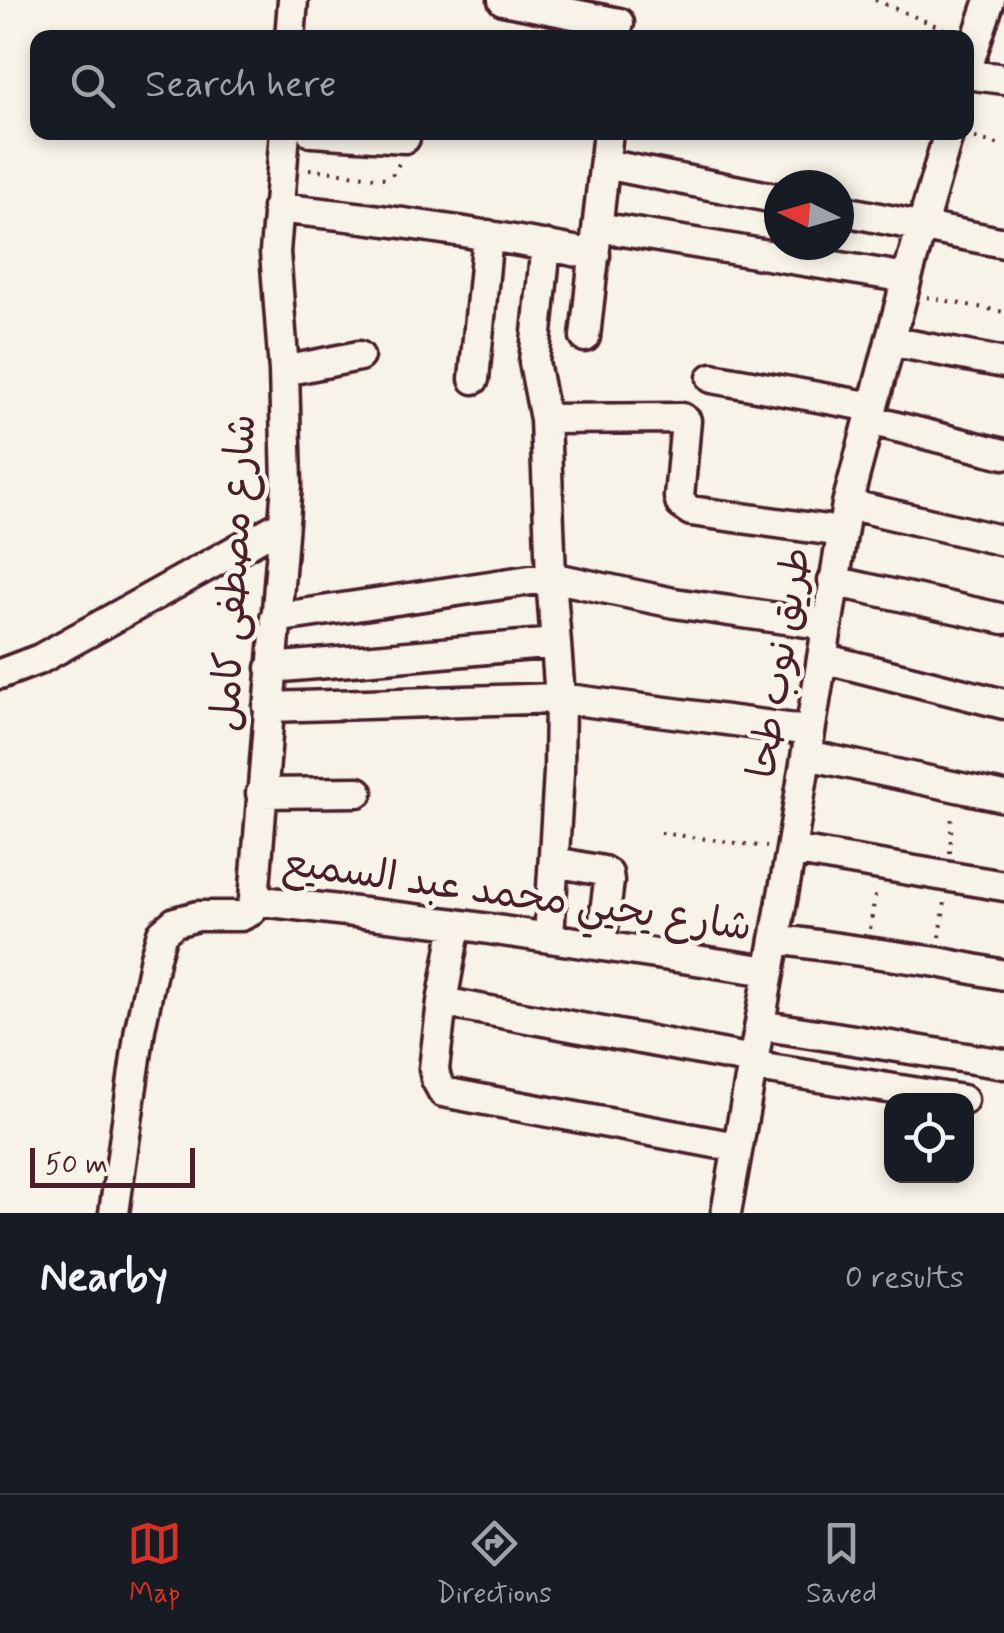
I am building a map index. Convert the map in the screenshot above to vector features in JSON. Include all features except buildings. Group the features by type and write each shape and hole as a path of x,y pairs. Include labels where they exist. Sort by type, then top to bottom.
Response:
{"street":[{"path":"291,30 293,0"},
{"path":"503,0 619,20"},
{"path":"974,48 990,0"},
{"path":"974,73 1004,79"},
{"name":"شارع مصطفى كامل","path":"254,900 287,484 275,252 284,140"},
{"path":"585,338 607,140"},
{"name":"طريق نوب طحا","path":"727,1213 792,850 844,518 922,227 957,140"},
{"path":"605,164 764,195"},
{"path":"277,208 382,219 546,246 596,241 905,286"},
{"path":"854,213 1004,244"},
{"path":"474,380 488,234"},
{"path":"546,246 534,362 545,419 560,698 549,936"},
{"path":"890,341 1004,362"},
{"path":"284,370 359,356"},
{"path":"712,378 871,413 1004,454"},
{"path":"545,419 682,418 686,421 679,497 690,511 844,518 1004,541"},
{"path":"0,674 40,659 284,524"},
{"path":"275,618 551,577 674,604 827,626"},
{"path":"834,581 1004,619"},
{"path":"271,668 556,643"},
{"path":"822,658 1004,704"},
{"path":"268,707 560,698 808,743 953,788 1004,797"},
{"path":"261,793 358,792"},
{"path":"792,850 1004,886"},
{"path":"555,862 608,874 601,944"},
{"path":"114,1213 140,1029 162,933 175,922 198,916 240,916 250,912 254,900"},
{"name":"شارع يحيي محمد عبد السميع","path":"254,900 549,936 770,971"},
{"path":"456,924 434,1070 444,1092 736,1146"},
{"path":"776,940 1004,975"},
{"path":"442,1002 921,1093"},
{"path":"760,1025 1004,1064"}],"path":[{"path":"875,0 946,30"},
{"path":"974,139 1004,146"},
{"path":"282,165 382,178 392,175 400,166 405,140"},
{"path":"905,286 1004,312"},
{"path":"937,962 949,876 953,788"},
{"path":"661,833 792,850"},
{"path":"867,952 880,865"}]}
